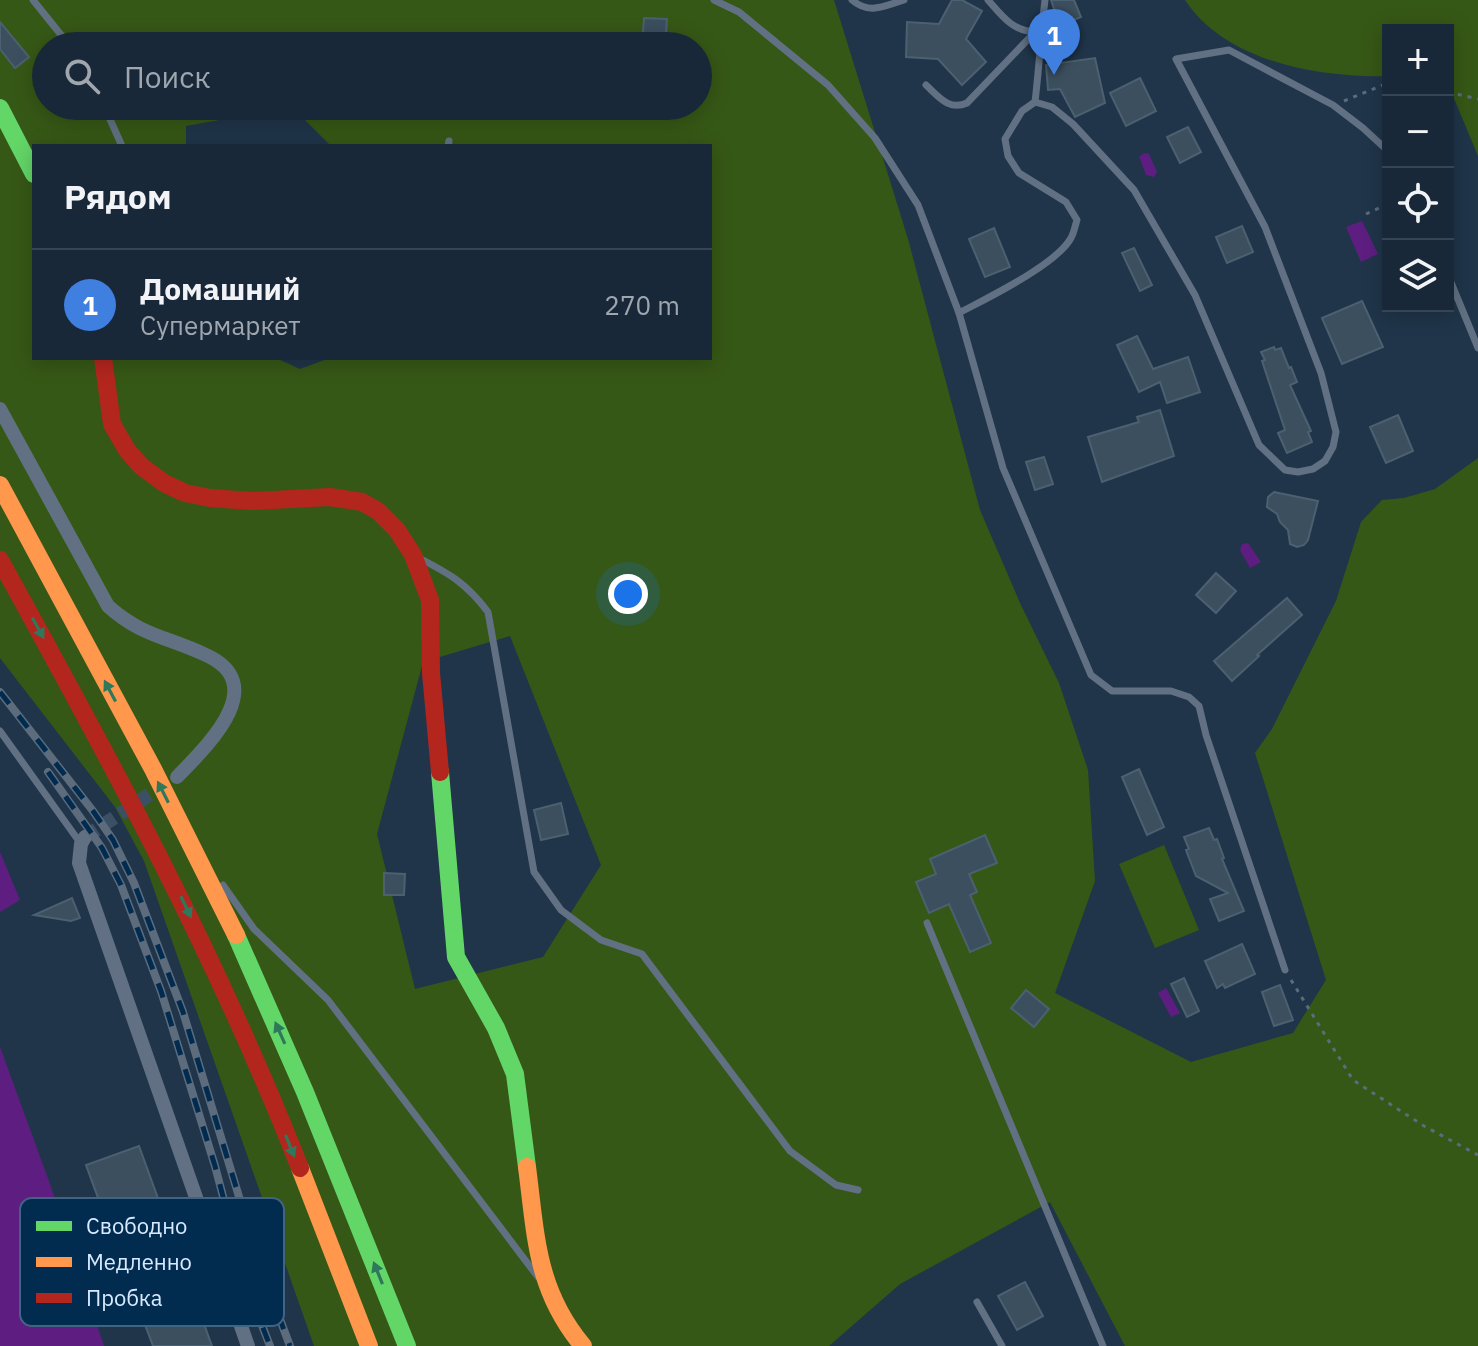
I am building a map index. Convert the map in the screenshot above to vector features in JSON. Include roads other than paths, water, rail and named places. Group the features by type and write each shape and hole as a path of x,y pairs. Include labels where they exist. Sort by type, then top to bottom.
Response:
{"main road":[{"path":"0,108 32,170"},
{"path":"103,360 112,424 127,450 141,466 164,483 185,493 210,498 252,501 330,497 362,502 378,511 397,530 413,555 430,600 431,673 456,957 496,1028 515,1074 539,1256 547,1289 583,1346"},
{"path":"0,485 238,940 297,1071 407,1346"},
{"path":"0,560 119,776 209,955 270,1096 369,1346"}],"street":[{"path":"0,409 108,606 125,622 145,633 209,656 224,668 235,686 234,702 225,721 177,777"},
{"path":"83,840 79,863 196,1198"},
{"path":"241,1326 248,1346"}],"lane":[{"path":"33,0 59,32"},
{"path":"714,0 739,12 828,85 875,138 918,205 959,313 1003,468 1091,675 1112,691 1171,691 1189,697 1199,706 1285,970"},
{"path":"852,0 862,8 871,9 904,0"},
{"path":"988,0 1010,24 1028,32 1037,32"},
{"path":"959,313 1023,277 1053,256 1072,237 1077,220 1066,202 1019,173 1008,156 1005,139 1022,111 1035,102 1041,53 1037,32 1045,0"},
{"path":"926,85 948,105 961,106 1037,32"},
{"path":"1035,102 1052,107 1073,124 1134,190 1195,295 1259,445 1285,470 1298,472 1313,469 1325,461 1333,447 1336,432 1321,373 1265,227 1176,59 1229,50 1333,105 1382,146"},
{"path":"110,120 121,144"},
{"path":"1454,290 1478,348"},
{"path":"413,555 457,578 471,589 488,612 534,872 561,910 571,918 601,940 642,954 790,1151 836,1185 858,1190"},
{"path":"0,731 83,840"},
{"path":"179,823 254,929 328,1000 547,1289"},
{"path":"927,923 1103,1346"},
{"path":"977,1302 1002,1346"}],"tunnel":[{"path":"85,837 167,783"}],"railway":[{"path":"0,692 93,811 113,840 134,883 183,1012 239,1198"},
{"path":"48,772 102,848 121,885 161,991 223,1198"},
{"path":"262,1326 270,1346"},
{"path":"282,1326 290,1346"}],"place":[{"name":"Домашний","path":"1054,75"}]}
